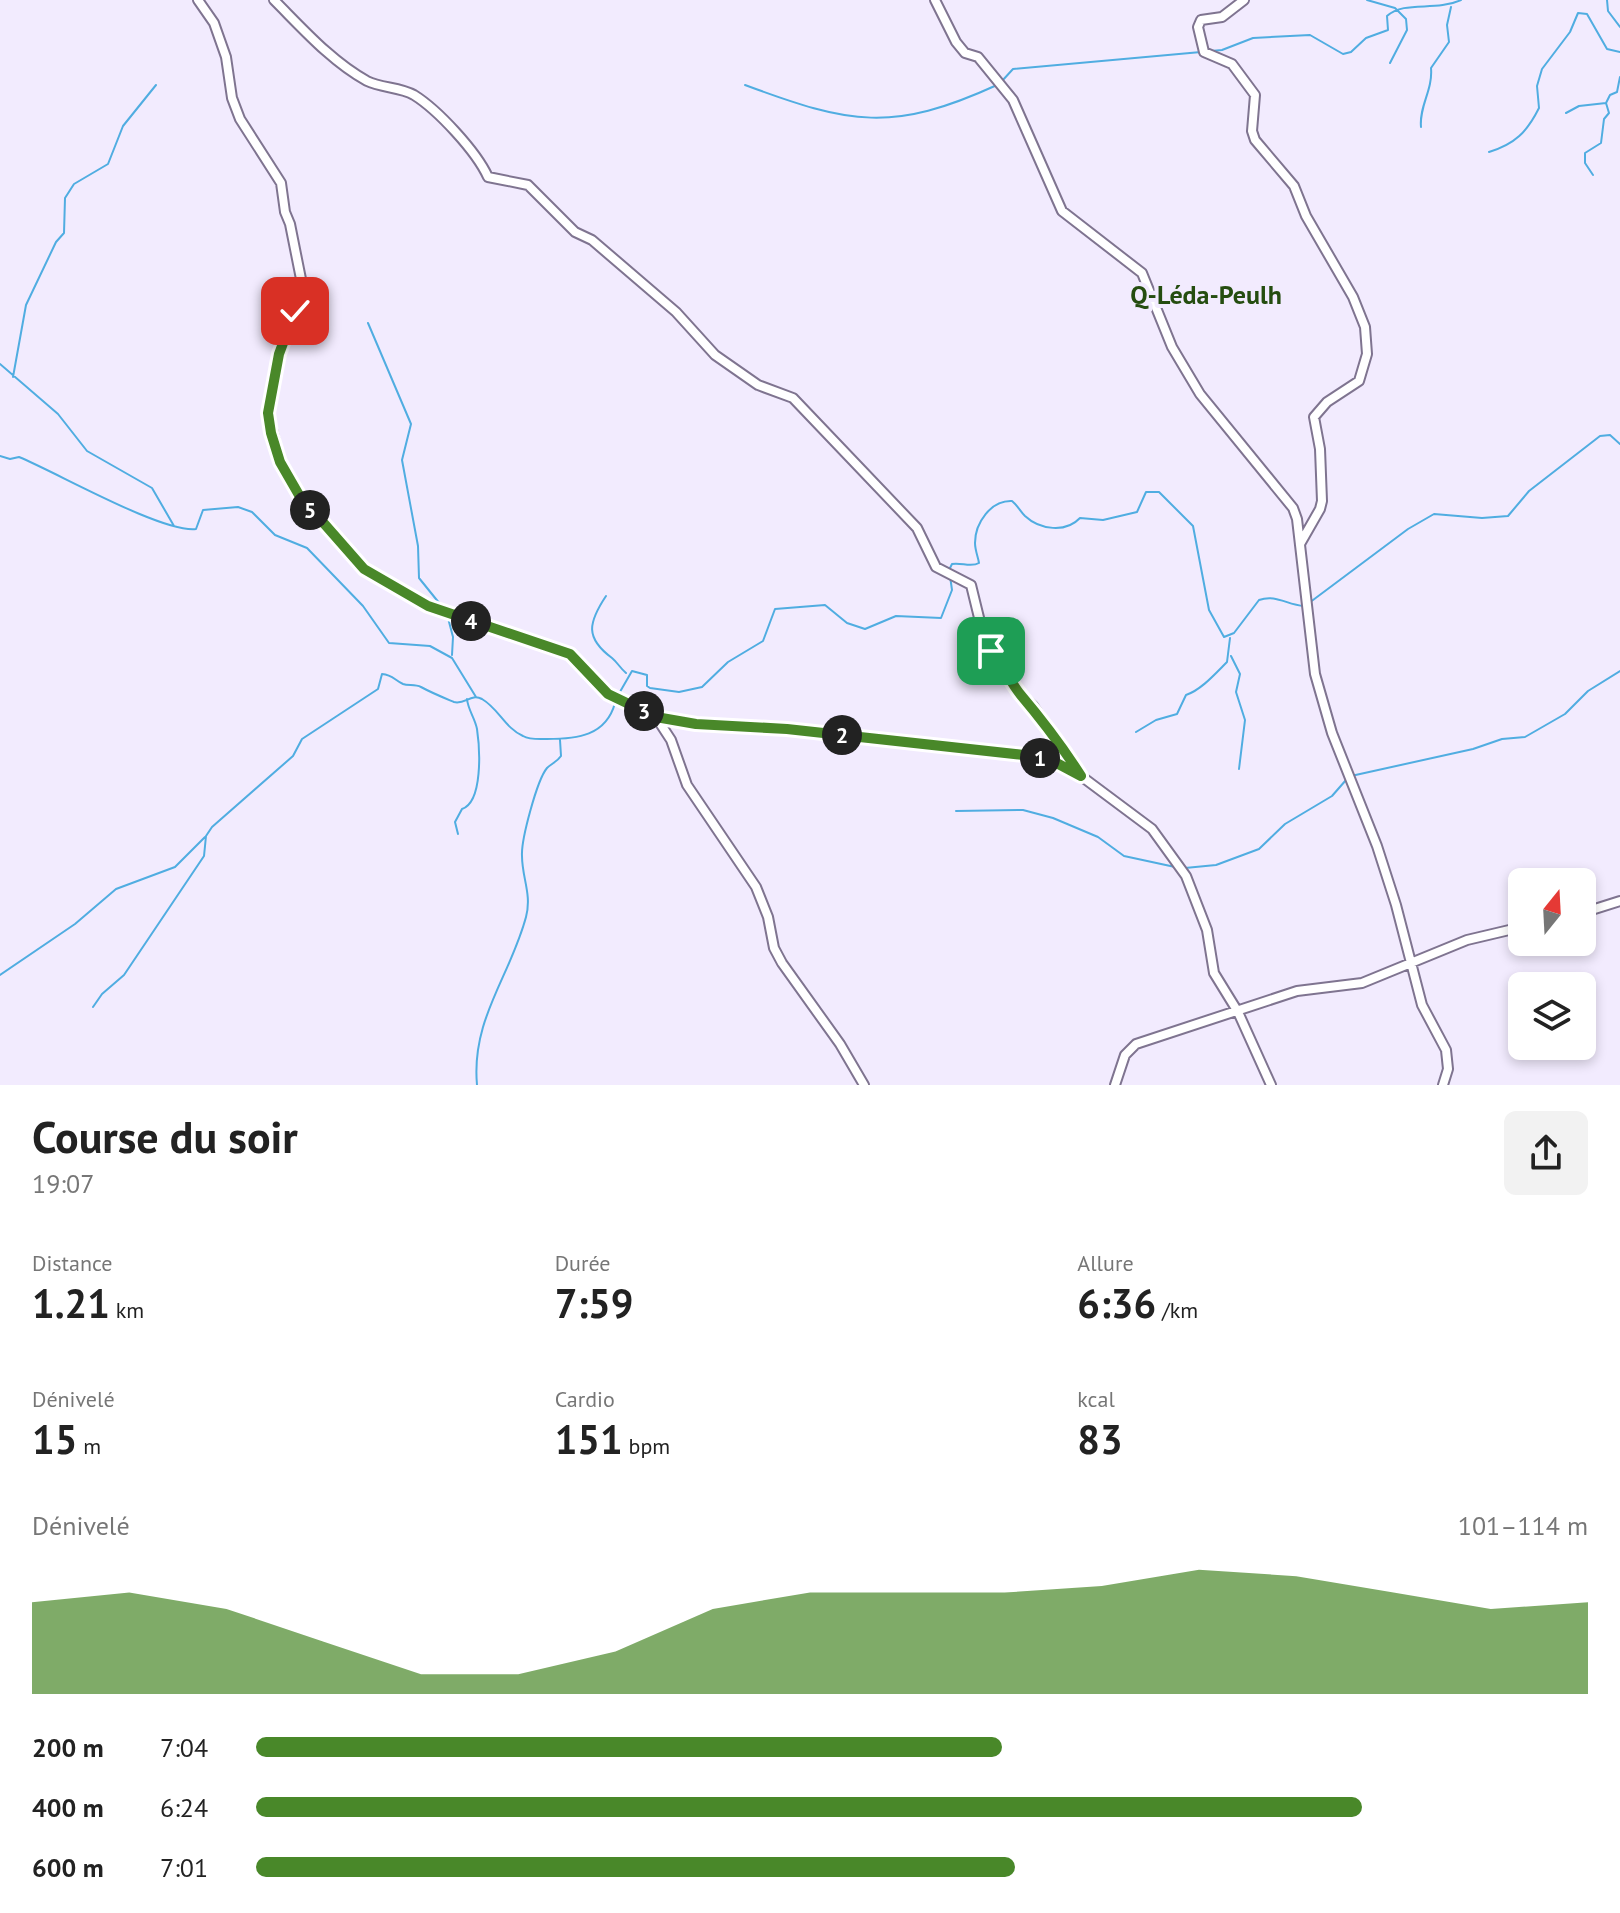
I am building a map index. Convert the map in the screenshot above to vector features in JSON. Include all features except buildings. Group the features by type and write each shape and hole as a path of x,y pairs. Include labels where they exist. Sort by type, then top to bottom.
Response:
{"street":[{"path":"198,0 214,23 226,57 232,98 240,119 281,183 302,284 279,354 268,413 280,462 299,495 364,569 428,606 570,654 608,694 656,717 696,724 787,729 1033,756 1051,760 1081,776 1152,829 1186,876 1207,930 1214,973 1238,1012 1271,1085"},
{"path":"274,0 352,71 369,82 412,94 431,109 461,140 488,177 528,185 575,232 592,240 676,312 715,355 758,385 793,398 917,528 936,567 971,585 976,593 978,622 991,651 1081,776"},
{"path":"935,0 956,42 965,53 978,57 1013,100 1062,211 1142,273 1172,347 1200,394 1293,508 1315,674 1332,733 1382,861 1422,1005 1446,1050 1448,1069 1443,1085"},
{"path":"1244,0 1222,17 1201,20 1198,27 1204,52 1232,64 1255,95 1252,131 1255,140 1294,186 1306,216 1353,297 1365,327 1367,354 1359,381 1327,402 1314,417 1320,449 1322,501 1300,544"},
{"path":"656,717 671,740 687,785 756,887 768,917 774,948 782,963 840,1044 864,1085"},
{"path":"1596,909 1620,901"},
{"path":"1115,1085 1125,1055 1136,1044 1297,991 1362,983 1467,940 1508,930"}],"waterway":[{"path":"1367,0 1395,8 1406,19 1407,30 1390,63"},
{"path":"1211,51 1253,38 1310,35 1343,54 1351,52 1366,38 1388,30 1387,16 1394,11 1461,0"},
{"path":"1607,0 1608,11 1620,27"},
{"path":"1421,127 1431,68 1449,42 1447,25 1451,7"},
{"path":"1489,152 1513,141 1530,124 1539,108 1537,86 1542,69 1570,32 1578,13 1587,14 1607,49 1620,52"},
{"path":"1002,81 1013,69 1201,52"},
{"path":"1593,175 1585,163 1585,153 1601,143 1604,119 1609,113 1606,103 1610,95 1617,92 1620,77"},
{"path":"13,377 26,305 56,242 64,233 65,198 74,184 108,164 123,126 156,85"},
{"path":"745,85 814,108 871,118 928,111 997,85"},
{"path":"1566,113 1579,106 1606,103"},
{"path":"368,323 411,424 402,460 418,546 419,578 444,609"},
{"path":"0,364 58,414 87,451 152,488 174,526"},
{"path":"1309,603 1408,529 1434,514 1482,518 1508,516 1529,491 1600,436 1610,435 1620,444"},
{"path":"0,456 10,459 19,457 135,512 180,528 196,529 203,510 238,507 252,512 275,535 307,548 363,606 389,643 430,646 452,658 476,697"},
{"path":"949,570 952,564 979,563 975,543 978,528 986,514 997,504 1012,501 1031,521 1045,527 1060,528 1080,518 1103,520 1137,512 1146,492 1159,492 1193,526 1209,610 1224,637 1234,633 1259,600 1271,598 1304,606"},
{"path":"617,697 632,671 647,675 647,686 650,688 679,692 702,687 728,662 763,641 775,609 825,605 847,623 865,629 896,616 941,618 952,590 950,576"},
{"path":"606,596 593,622 593,637 626,673"},
{"path":"448,618 453,637 452,655"},
{"path":"1136,732 1156,720 1177,714 1186,695 1202,686 1227,662 1230,638"},
{"path":"1231,656 1240,674 1236,692 1245,720 1239,769"},
{"path":"1351,776 1473,749 1502,739 1525,737 1565,714 1588,691 1620,671"},
{"path":"93,1007 102,994 124,975 204,856 206,836 212,827 293,756 302,739 378,689 382,674 454,702 475,697 482,699 511,728 532,739 569,738 589,733 605,723 615,703"},
{"path":"458,834 455,822 474,796 478,774 477,729 467,699"},
{"path":"477,1085 480,1039 526,917 528,901 522,848 527,824 543,775 561,756 560,740"},
{"path":"1185,868 1216,865 1259,849 1285,824 1332,796 1346,780"},
{"path":"956,811 1023,810 1053,818 1098,837 1124,856 1175,867"},
{"path":"0,975 75,924 116,889 175,867 205,837"}],"district":[{"name":"Q-Léda-Peulh","path":"1206,295"}],"route":[{"path":"295,311 279,354 268,413 280,462 312,513 348,548 364,569 428,606 549,644 570,654 616,699 656,717 696,724 787,729 1033,756 1051,760 1081,776 991,651"}]}
